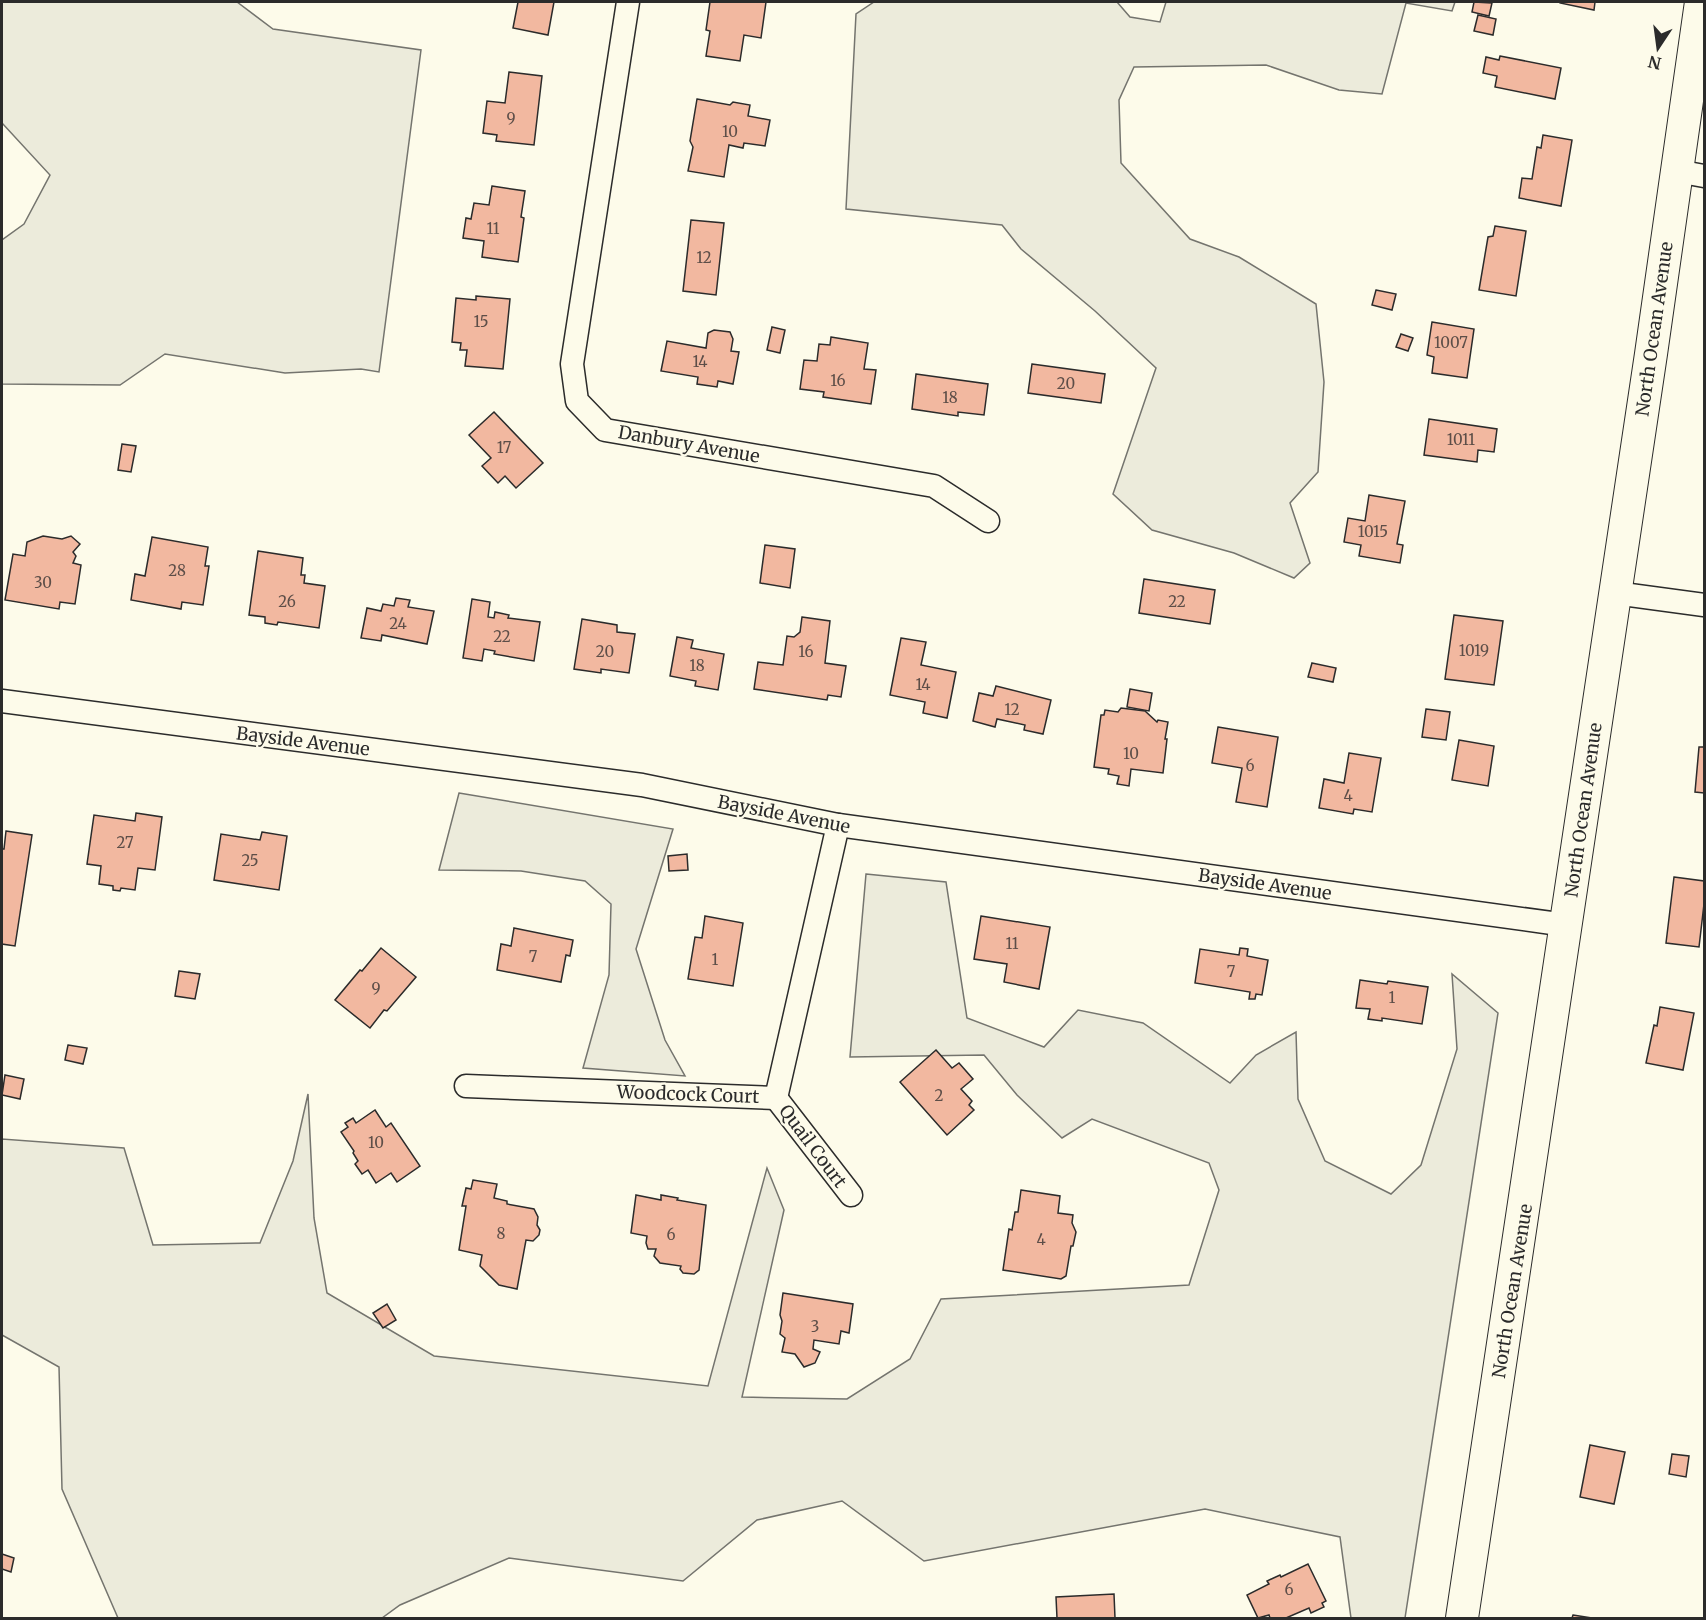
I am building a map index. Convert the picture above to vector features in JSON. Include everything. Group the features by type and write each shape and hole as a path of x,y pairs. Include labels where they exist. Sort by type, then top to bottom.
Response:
{"main road":[{"name":"North Ocean Avenue","path":"1462,1618 1616,593 1691,173 1701,2"}],"street":[{"name":"Danbury Avenue","path":"628,2 572,364 577,401 604,430 934,486 988,521"},
{"path":"1616,593 1704,605"},
{"name":"Bayside Avenue","path":"2,701 642,785 838,825 1566,925"},
{"name":"Woodcock Court","path":"466,1086 776,1098 838,825"},
{"name":"Quail Court","path":"776,1098 850,1195"}],"shaded area":[{"path":"2,2 237,2 273,29 421,50 379,372 361,369 285,373 165,354 120,385 2,384 2,240 24,224 50,175 2,123"},
{"path":"874,2 1117,2 1130,17 1160,22 1166,2 1455,2 1452,11 1406,3 1382,94 1339,90 1266,65 1134,67 1119,100 1121,163 1190,239 1239,257 1316,304 1324,382 1318,472 1290,503 1310,563 1294,578 1234,553 1152,530 1113,494 1156,368 1095,311 1021,249 1002,225 846,209 856,14"},
{"path":"459,793 673,829 636,949 665,1040 685,1076 583,1068 609,975 611,904 585,881 521,871 439,870"},
{"path":"866,874 946,882 967,1018 1044,1047 1078,1010 1143,1023 1230,1083 1256,1055 1296,1032 1298,1099 1325,1161 1391,1194 1421,1165 1457,1049 1452,974 1498,1013 1405,1618 1351,1618 1340,1537 1205,1509 924,1561 842,1501 757,1520 683,1581 509,1558 400,1605 382,1618 118,1618 62,1489 59,1367 2,1335 2,1139 124,1148 153,1245 260,1243 293,1161 308,1094 314,1218 327,1293 434,1356 708,1386 767,1168 784,1210 742,1397 847,1399 910,1359 941,1299 1189,1285 1219,1190 1209,1163 1092,1119 1062,1138 1017,1095 984,1055 850,1057"}],"building":[{"path":"518,2 554,2 548,35 513,28"},
{"path":"710,2 766,2 761,38 744,35 740,61 706,56 710,31 706,30"},
{"path":"1474,2 1492,3 1489,16 1472,12"},
{"path":"1560,2 1595,2 1594,10"},
{"path":"1478,15 1496,19 1493,35 1474,31"},
{"path":"1500,56 1561,68 1555,99 1495,87 1497,76 1483,73 1486,57 1499,60"},
{"path":"509,72 542,76 534,145 496,141 497,135 483,133 487,101 505,103"},
{"path":"697,99 730,105 733,102 750,105 748,116 770,120 765,146 744,143 743,148 729,145 724,177 688,171 693,147 690,141"},
{"path":"1543,135 1572,140 1561,206 1519,198 1522,178 1532,179 1537,147 1541,148"},
{"path":"492,186 525,191 518,262 482,257 484,241 463,238 466,218 471,219 474,203 489,205"},
{"path":"691,220 724,223 716,295 683,291"},
{"path":"1495,226 1526,231 1516,296 1479,290 1488,237 1493,236"},
{"path":"1376,290 1396,294 1392,310 1372,305"},
{"path":"476,296 510,299 503,369 465,366 467,350 460,350 461,343 452,342 456,298 476,300"},
{"path":"1432,322 1474,329 1467,378 1432,373 1434,357 1427,355"},
{"path":"772,327 785,330 780,353 767,350"},
{"path":"714,330 730,332 733,339 731,351 739,352 733,384 718,381 717,387 697,384 698,377 661,371 667,341 706,348 708,333"},
{"path":"1401,334 1413,338 1408,351 1396,347"},
{"path":"831,337 868,343 864,369 876,370 871,404 823,397 824,392 800,389 804,360 817,361 819,344 830,345"},
{"path":"1032,364 1105,374 1101,403 1028,393"},
{"path":"916,374 988,384 984,415 958,412 958,416 912,409"},
{"path":"494,412 543,463 516,488 505,476 498,483 482,466 491,458 469,435"},
{"path":"1429,419 1497,429 1494,452 1478,450 1477,462 1424,455"},
{"path":"122,444 136,446 131,472 118,470"},
{"path":"1369,495 1405,501 1397,544 1403,545 1400,563 1359,556 1361,545 1344,542 1348,518 1365,521"},
{"path":"43,536 62,539 71,536 80,544 73,552 76,556 73,563 81,565 75,604 60,602 59,609 5,600 13,554 25,556 27,542"},
{"path":"152,537 208,547 205,566 209,566 203,605 182,602 181,609 131,600 135,574 145,576"},
{"path":"765,545 795,549 790,588 760,583"},
{"path":"258,551 303,558 301,575 305,575 304,583 325,586 319,628 278,622 277,625 265,623 265,617 249,615"},
{"path":"1144,579 1215,590 1210,624 1139,613"},
{"path":"396,598 410,600 408,607 434,611 427,644 382,635 381,641 361,638 367,608 381,611 383,604 394,606"},
{"path":"472,599 490,602 488,617 494,618 495,612 509,615 508,618 540,622 534,661 494,654 495,651 484,649 482,661 463,658"},
{"path":"1454,615 1503,621 1494,685 1445,679"},
{"path":"802,617 830,621 825,663 846,666 841,697 828,695 827,700 754,689 758,662 783,665 787,636 794,637 800,632"},
{"path":"582,619 617,625 617,632 635,634 629,673 601,669 601,673 574,669"},
{"path":"677,637 693,640 691,648 724,654 718,690 695,686 696,681 670,676"},
{"path":"901,638 926,642 921,665 956,672 947,718 923,713 925,702 890,695"},
{"path":"1312,663 1336,668 1333,682 1308,677"},
{"path":"996,686 1051,700 1043,734 1024,730 1025,725 997,719 995,727 973,721 979,693 993,696"},
{"path":"1130,689 1152,693 1149,711 1127,707"},
{"path":"1121,708 1145,711 1157,722 1158,720 1168,722 1163,773 1131,769 1129,786 1117,784 1119,776 1108,774 1109,769 1094,767 1101,715 1104,715 1105,710 1118,712"},
{"path":"1426,709 1450,712 1446,740 1422,737"},
{"path":"1218,727 1278,737 1267,807 1236,802 1242,768 1212,763"},
{"path":"1459,740 1494,746 1488,786 1452,780"},
{"path":"1699,747 1704,747 1704,793 1695,792"},
{"path":"1349,753 1381,758 1372,812 1354,809 1353,814 1319,808 1324,779 1344,783"},
{"path":"136,813 162,817 155,870 138,868 135,890 121,888 120,891 113,890 113,886 99,884 101,866 87,864 94,815 135,821"},
{"path":"6,831 32,835 15,946 2,944 2,849 4,849"},
{"path":"262,832 287,836 279,890 214,880 221,834 260,840"},
{"path":"687,854 688,870 669,871 668,856"},
{"path":"1674,877 1704,881 1699,947 1666,943"},
{"path":"705,916 743,923 733,986 688,979 695,937 702,938"},
{"path":"981,916 1050,927 1039,989 1004,982 1007,964 974,959"},
{"path":"514,928 573,940 570,956 566,955 561,982 497,970 501,944 511,946"},
{"path":"381,948 416,977 370,1028 335,1000"},
{"path":"1240,948 1248,949 1247,956 1268,960 1262,995 1256,994 1255,999 1249,999 1250,992 1195,983 1200,949 1239,955"},
{"path":"179,971 200,974 195,999 175,996"},
{"path":"1360,980 1387,984 1388,981 1428,987 1422,1024 1382,1018 1382,1021 1368,1019 1370,1009 1356,1008"},
{"path":"1660,1007 1694,1013 1683,1070 1646,1063"},
{"path":"68,1045 87,1048 83,1064 65,1060"},
{"path":"936,1050 952,1068 959,1063 973,1079 961,1089 972,1101 969,1105 974,1110 947,1135 900,1082"},
{"path":"5,1075 24,1079 20,1099 2,1095"},
{"path":"375,1110 386,1127 391,1123 420,1166 397,1182 391,1173 376,1183 368,1170 362,1174 355,1164 358,1161 354,1151 341,1132 348,1127 345,1123 353,1118 356,1123"},
{"path":"473,1180 497,1184 494,1198 507,1201 507,1204 534,1209 538,1217 539,1235 533,1241 526,1240 517,1289 499,1285 480,1266 482,1255 459,1250 466,1206 462,1206 466,1188 471,1189"},
{"path":"1021,1190 1060,1196 1058,1213 1073,1215 1072,1223 1076,1232 1066,1276 1061,1279 1003,1270 1009,1229 1012,1230 1015,1212 1018,1212"},
{"path":"636,1195 661,1200 661,1195 706,1205 699,1270 694,1274 683,1273 681,1266 660,1263 654,1256 656,1249 648,1249 647,1236 631,1233"},
{"path":"783,1293 853,1304 849,1333 841,1331 839,1344 814,1340 813,1349 820,1352 815,1363 804,1367 795,1354 782,1352 785,1338 780,1334"},
{"path":"387,1304 396,1320 383,1328 373,1313"},
{"path":"1590,1445 1625,1452 1614,1504 1580,1497"},
{"path":"1672,1454 1689,1456 1686,1477 1669,1474"},
{"path":"2,1554 14,1558 11,1572 2,1569"},
{"path":"1308,1564 1326,1601 1322,1603 1324,1607 1311,1613 1309,1608 1286,1618 1270,1618 1269,1615 1258,1618 1247,1595 1269,1584 1267,1581"},
{"path":"1114,1594 1115,1618 1057,1618 1056,1597"},
{"path":"1573,1615 1592,1618 1572,1618"}]}
